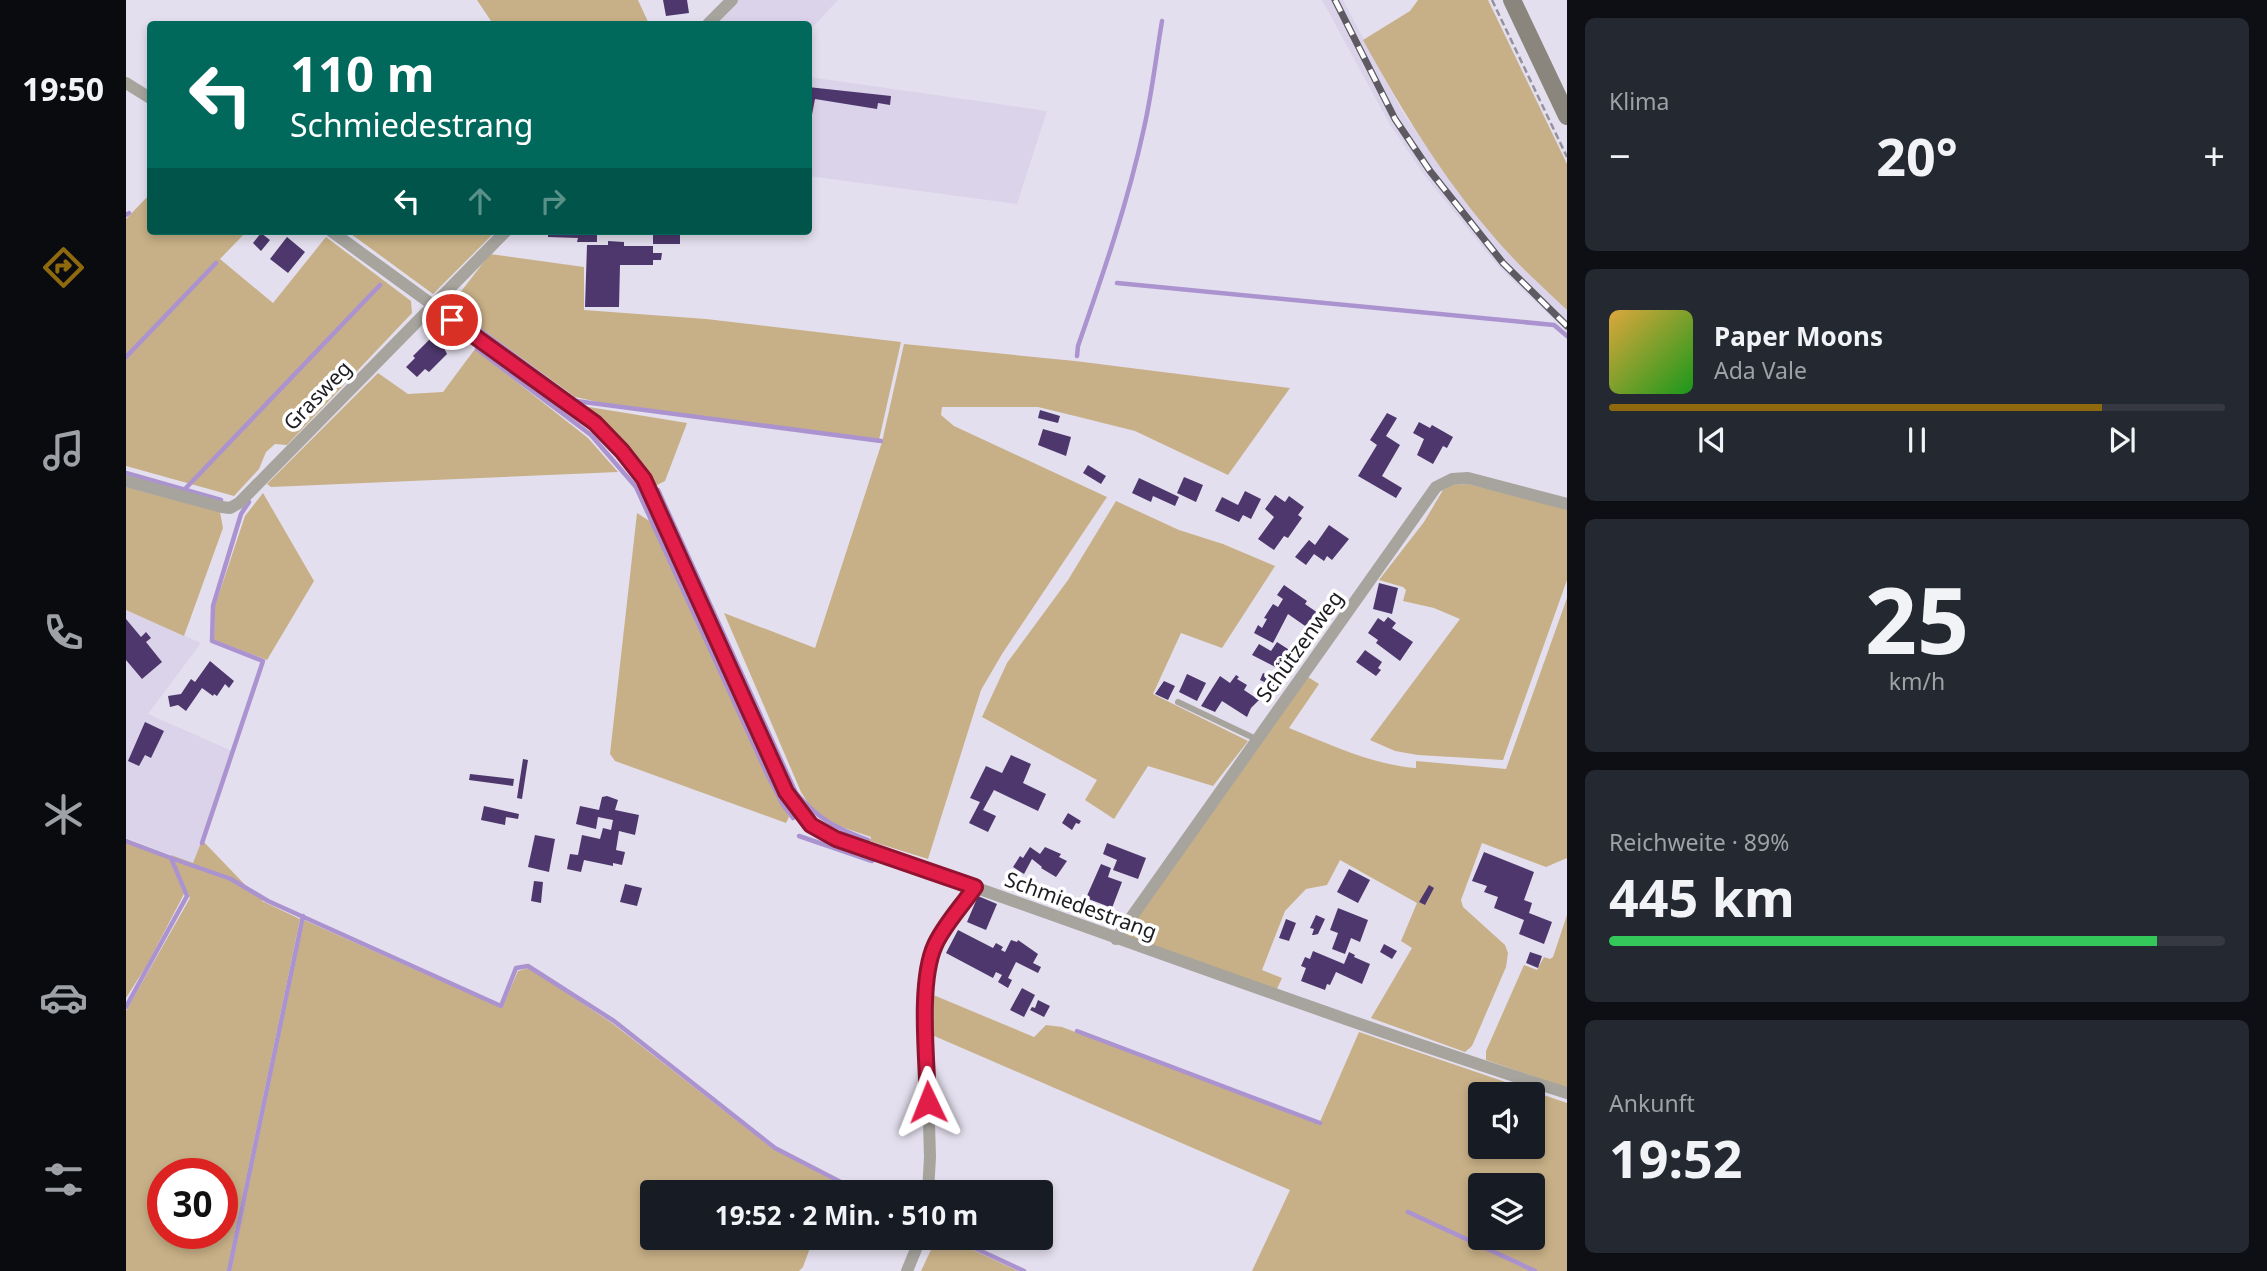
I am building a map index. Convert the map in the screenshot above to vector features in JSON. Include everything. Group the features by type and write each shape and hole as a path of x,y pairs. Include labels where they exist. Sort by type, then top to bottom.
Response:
{"main road":[{"path":"1512,0 1567,116"}],"street":[{"path":"711,21 732,0"},
{"path":"126,83 147,96"},
{"name":"Schmiedestrang","path":"336,235 595,423 622,451 644,479 786,792 811,825 836,839 1116,939 1472,1063 1567,1093"},
{"name":"Grasweg","path":"126,481 222,507 230,508 239,503 502,235"},
{"name":"Schützenweg","path":"1116,939 1436,488 1452,479 1468,478 1567,504"},
{"path":"929,1180 925,987 928,964 935,943 975,887"},
{"path":"907,1271 916,1250"}],"lane":[{"path":"1178,702 1256,739"}],"path":[{"path":"1492,0 1567,157"}],"shaded area":[{"path":"477,0 638,0 648,21 491,21"},
{"path":"738,0 838,0 812,28 812,21 718,21"},
{"path":"1322,0 1343,0 1403,113 1470,208 1513,258 1567,310 1567,332 1499,267 1425,176 1389,123"},
{"path":"1418,0 1488,0 1567,164 1567,310 1513,258 1450,181 1413,126 1363,40 1410,11"},
{"path":"812,77 1047,111 1017,204 812,176"},
{"path":"147,197 147,235 243,235 220,259 273,303 326,237 411,301 412,313 287,445 275,444 266,452 259,469 234,496 126,466 126,219"},
{"path":"352,235 492,235 433,294"},
{"path":"490,254 584,267 584,310 706,319 901,342 879,440 575,397 452,307"},
{"path":"904,344 1075,361 1290,388 1228,475 1135,431 1038,407 942,407 941,415 954,426 1107,497 981,690 928,859 870,841 871,837 833,824 811,808 801,792 724,613 815,648 882,442"},
{"path":"475,349 588,438 618,472 271,487 267,484 378,373 408,394 443,392"},
{"path":"577,405 687,423 665,481 655,486 621,441"},
{"path":"1468,484 1567,509 1567,580 1503,760 1418,755 1395,751 1370,740 1460,619 1434,608 1403,601 1406,590 1403,587 1379,580 1424,522 1443,490 1452,485"},
{"path":"126,487 220,512 223,528 184,636 126,610"},
{"path":"263,493 314,581 267,660 214,640 215,606 245,516"},
{"path":"1116,501 1179,530 1223,544 1275,566 1222,648 1181,633 1153,694 1248,741 1213,786 1148,766 1114,819 1085,800 1097,780 982,717 1007,663 1068,580"},
{"path":"637,513 651,522 767,777 789,817 786,823 615,761 610,754"},
{"path":"1567,598 1567,858 1546,867 1482,843 1461,900 1463,907 1505,945 1508,953 1506,967 1472,1046 1465,1052 1371,1018 1412,948 1401,941 1417,903 1340,860 1327,885 1306,889 1285,911 1262,970 1282,978 1276,991 1123,936 1308,677 1319,684 1289,728 1383,763 1416,768 1416,761 1506,769"},
{"path":"126,610 201,643 148,714 232,751 194,864 126,838"},
{"path":"202,840 251,891 264,897 262,901 300,919 238,1218 238,1158 147,1158 147,1249 232,1249 227,1271 126,1271 126,1011 190,898 171,855 193,863"},
{"path":"126,843 170,859 184,894 147,965 126,998"},
{"path":"1567,915 1567,1088 1486,1060 1486,1051 1524,965 1537,970 1544,957 1553,957"},
{"path":"304,920 502,1008 518,971 529,968 612,1023 772,1148 832,1180 640,1180 640,1250 809,1250 799,1271 231,1271 236,1249 238,1249 238,1237"},
{"path":"931,994 1034,1037 1046,1025 1062,1027 1319,1124 1359,1032 1505,1082 1468,1082 1468,1159 1545,1159 1545,1095 1567,1103 1567,1271 1252,1271 1290,1190 932,1035"},
{"path":"931,1250 973,1250 1018,1271 921,1271"}],"building":[{"path":"663,0 687,0 689,13 666,16"},
{"path":"812,87 891,96 890,105 878,103 877,109 815,99 812,114"},
{"path":"259,235 270,240 261,251 253,243"},
{"path":"597,235 597,242 577,242 578,238 548,237"},
{"path":"653,235 680,235 680,244 653,244"},
{"path":"287,237 305,252 288,273 270,259"},
{"path":"608,241 624,242 624,246 653,246 653,253 662,253 661,260 653,260 653,265 620,265 619,307 585,307 587,245 608,245"},
{"path":"431,338 439,346 443,346 447,354 429,372 425,369 417,377 406,367"},
{"path":"1040,410 1060,416 1058,423 1038,418"},
{"path":"1387,413 1397,418 1386,436 1400,445 1382,476 1402,488 1396,498 1358,476 1377,445 1370,440"},
{"path":"1419,422 1430,428 1432,425 1453,437 1447,448 1443,446 1433,464 1417,455 1424,439 1413,433"},
{"path":"1043,429 1071,437 1066,456 1038,445"},
{"path":"1088,465 1106,476 1101,484 1083,473"},
{"path":"1184,477 1203,485 1196,502 1177,493"},
{"path":"1139,478 1179,497 1175,506 1153,496 1151,502 1132,493"},
{"path":"1245,491 1261,499 1251,519 1243,515 1239,522 1215,511 1222,497 1238,505"},
{"path":"1275,495 1285,502 1289,496 1304,507 1298,515 1302,518 1288,538 1284,536 1274,550 1258,539 1274,517 1265,509"},
{"path":"1329,525 1349,539 1332,560 1327,556 1324,561 1314,554 1306,565 1295,557 1309,540 1315,545"},
{"path":"1379,583 1398,588 1392,614 1373,609"},
{"path":"1284,585 1307,601 1305,604 1318,613 1308,628 1288,614 1273,643 1254,633 1258,625 1262,628 1267,619 1264,618 1273,604 1278,607 1283,599 1277,595"},
{"path":"1388,617 1396,623 1392,628 1413,642 1400,661 1376,643 1378,640 1368,633 1378,618 1384,622"},
{"path":"126,619 141,637 146,632 151,638 146,642 162,662 142,679 126,660"},
{"path":"1277,642 1291,651 1279,669 1252,655 1259,644 1271,651"},
{"path":"1365,650 1382,662 1378,668 1381,670 1376,676 1356,662"},
{"path":"210,661 234,681 229,688 225,684 217,696 213,696 202,688 186,711 178,705 170,707 168,696 181,694 191,679 195,682"},
{"path":"1263,673 1278,679 1275,687 1260,680"},
{"path":"1187,674 1206,683 1197,701 1179,692"},
{"path":"1236,675 1239,677 1237,679 1247,685 1244,690 1259,700 1247,717 1222,701 1215,712 1201,706 1220,676 1230,683"},
{"path":"1164,681 1175,686 1168,700 1155,694"},
{"path":"145,722 164,731 151,758 145,755 139,766 128,761"},
{"path":"1011,755 1031,764 1023,783 1046,794 1038,811 994,790 983,810 996,816 988,832 969,823 980,802 970,798 986,766 1002,773"},
{"path":"523,759 528,760 522,799 517,798"},
{"path":"470,774 514,779 513,786 469,780"},
{"path":"602,797 618,800 615,810 639,815 635,835 619,831 616,850 625,852 622,865 613,863 613,866 584,860 581,872 567,869 570,854 578,855 582,835 600,839 603,828 611,830 613,820 598,817 596,829 576,824 580,806 599,810"},
{"path":"484,806 519,814 518,819 506,817 505,825 481,820"},
{"path":"1068,813 1081,821 1076,823 1072,830 1062,823"},
{"path":"535,835 555,839 549,872 528,867"},
{"path":"1107,843 1146,858 1138,879 1113,870 1117,860 1103,854"},
{"path":"1030,847 1040,854 1045,847 1061,854 1059,857 1067,861 1056,877 1032,859 1024,874 1013,867"},
{"path":"1484,852 1534,872 1524,900 1532,903 1529,913 1552,922 1544,944 1519,934 1524,920 1494,908 1498,897 1484,892 1487,886 1472,881"},
{"path":"1101,864 1111,868 1108,877 1122,882 1112,908 1086,898"},
{"path":"1349,869 1370,880 1358,903 1337,892"},
{"path":"534,881 543,882 541,903 531,901"},
{"path":"625,884 642,888 637,906 620,902"},
{"path":"1429,885 1434,888 1425,905 1419,902"},
{"path":"978,896 997,904 986,930 967,922"},
{"path":"1338,908 1368,920 1360,942 1351,938 1345,954 1332,949 1338,933 1330,930"},
{"path":"1316,915 1325,919 1318,934 1312,935 1314,929 1310,928"},
{"path":"1286,919 1296,923 1289,941 1279,938"},
{"path":"958,930 993,948 996,943 1003,947 1001,950 1005,952 1011,940 1018,940 1038,954 1033,963 1041,967 1038,973 1016,962 1008,978 1012,980 1008,988 998,982 1002,975 996,972 993,978 946,953"},
{"path":"1384,944 1397,951 1392,959 1380,952"},
{"path":"1313,951 1344,964 1349,952 1370,964 1362,984 1336,972 1325,990 1301,981 1306,968 1301,966 1305,957 1310,959"},
{"path":"1530,952 1542,956 1538,968 1526,963"},
{"path":"1022,988 1035,995 1024,1017 1010,1010"},
{"path":"1038,1000 1050,1006 1044,1017 1030,1010 1035,1008"}],"waterway":[{"path":"1077,356 1138,156 1162,21"},
{"path":"126,357 216,263"},
{"path":"1117,283 1554,325 1567,336"},
{"path":"185,489 380,285"},
{"path":"450,308 576,401 881,441"},
{"path":"477,349 591,435 636,487 768,776 793,818"},
{"path":"126,473 221,500"},
{"path":"658,490 796,793 812,810 829,822 868,840"},
{"path":"202,843 263,661 212,641 213,606 241,514 249,502"},
{"path":"799,836 872,861"},
{"path":"126,841 171,858 187,896 126,1007"},
{"path":"171,858 231,879 268,901 501,1006 516,968 528,966 614,1021 775,1148 837,1180"},
{"path":"229,1271 303,916"},
{"path":"1077,1031 1320,1123"},
{"path":"1408,1212 1535,1271"},
{"path":"979,1250 1024,1271"}],"railway":[{"path":"1335,0 1395,119 1430,171 1503,263 1567,326"}],"route":[{"path":"452,320 595,423 644,479 786,792 811,825 836,839 975,887 935,943 928,964 925,987 928,1102"}]}
